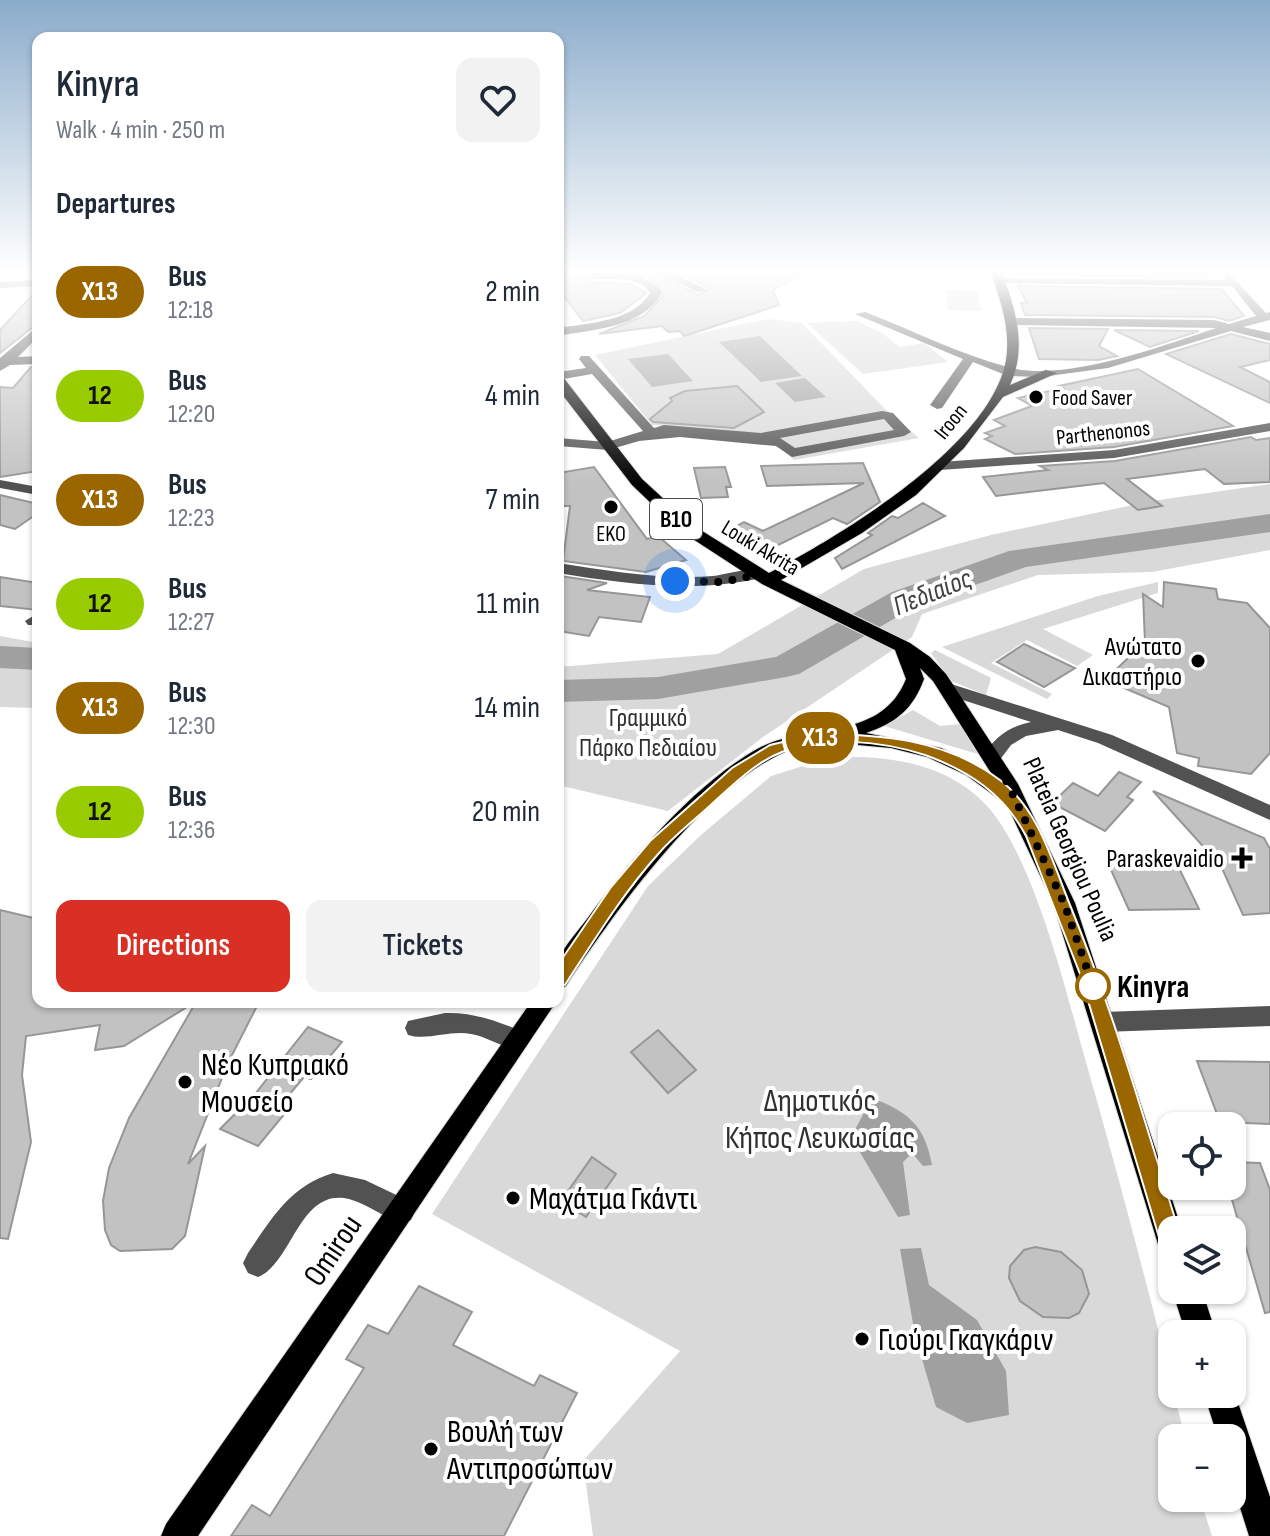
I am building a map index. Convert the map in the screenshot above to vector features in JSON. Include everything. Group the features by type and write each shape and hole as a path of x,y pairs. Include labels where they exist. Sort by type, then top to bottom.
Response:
{"main road":[{"path":"1010,367 1012,342"},
{"name":"Iroon","path":"763,577 863,528 940,466 997,395 1010,367"},
{"path":"997,395 1051,373"},
{"name":"Louki Akrita","path":"564,386 608,446 665,511 706,543 801,598 902,646"},
{"path":"564,971 617,891 679,824 757,759 775,749 871,724 905,701 915,679 902,646"},
{"name":"Plateia Georgiou Poulia","path":"902,646 924,661 948,689 992,757 1022,812 1064,903 1163,1216"},
{"path":"816,738 871,739 924,749 980,773 1022,812"},
{"name":"Omirou","path":"178,1536 540,1008"},
{"path":"1225,1408 1266,1536"}],"street":[{"path":"2,363 25,342"},
{"path":"931,342 970,357 1051,373 1160,352 1192,342"},
{"path":"937,405 970,357"},
{"path":"2,363 32,360"},
{"path":"564,376 590,365 645,434"},
{"path":"564,442 608,446 645,434 681,429 761,437 882,415 904,432 792,453 780,442 680,433 645,434"},
{"name":"Parthenonos","path":"940,466 1114,454 1270,427"},
{"path":"0,484 32,487"},
{"path":"564,569 675,581 724,582 763,577"},
{"path":"948,689 1105,739 1270,813"},
{"path":"992,757 1001,742 1017,731 1064,725"},
{"path":"1103,1022 1270,1016"},
{"path":"417,1028 461,1020 480,1024 517,1040"},
{"path":"258,1263 298,1207 311,1192 323,1187 347,1186 401,1211"}],"green space":[{"path":"659,342 820,342 884,408 919,438 794,460 776,444 756,434 652,425 595,355"},
{"path":"828,342 893,342 900,347 924,343 948,362 863,374"},
{"name":"Γραμμικό Πάρκο Πεδιαίου","path":"1270,484 1270,550 1152,572 1038,575 922,614 912,637 763,737 668,811 564,786 564,667 718,654 864,569 991,535 1152,501"},
{"path":"1158,582 1158,593 1043,629 1093,655 1077,666 1027,640 991,663 1052,694 1047,699 942,647 1098,596"},
{"path":"0,636 32,642 32,708 0,707"},
{"path":"935,650 991,678 986,695 951,681 931,653"},
{"path":"913,710 940,726 960,724 981,755 884,726"},
{"name":"Δημοτικός Κήπος Λευκωσίας","path":"849,757 887,759 941,773 973,793 987,806 1018,855 1045,921 1066,990 1136,1243 1158,1331 1158,1408 1177,1408 1181,1424 1158,1424 1158,1512 1204,1512 1212,1536 593,1536 583,1461 680,1351 432,1214 648,886 701,835 771,776 816,762"}],"shaded area":[{"path":"719,342 766,342 802,376 761,382"},
{"path":"668,354 693,381 652,387 628,359"},
{"path":"805,378 826,397 795,402 775,383"},
{"path":"872,1098 896,1109 913,1122 929,1151 932,1165 923,1166 912,1153 903,1162 910,1215 898,1217 851,1137"},
{"path":"921,1248 929,1285 977,1320 1006,1371 1009,1415 967,1423 936,1407 915,1335 900,1249"}],"building":[{"path":"0,342 14,342 0,353"},
{"path":"1033,342 1101,342 1099,346 1117,356 1098,360 1039,359"},
{"path":"1139,342 1166,342 1150,347"},
{"path":"1206,342 1270,344 1270,360 1240,367 1270,382 1270,403 1166,354"},
{"path":"32,367 32,472 0,477 0,387 13,388"},
{"path":"1138,369 1233,426 1114,447 1015,454 985,439 992,436 985,433 1005,426 994,420 1032,406 1018,398"},
{"path":"737,386 764,412 734,428 653,422 650,419 672,401 670,398 685,391"},
{"path":"1251,437 1256,440 1270,438 1270,482 1224,484 1205,469 1127,479 1162,506 1138,510 1104,483 996,496 983,477 1048,470 1040,466 1115,461"},
{"path":"863,463 880,502 847,524 833,518 770,549 760,549 726,532 744,522 763,531 864,483 767,486 761,466"},
{"path":"594,467 647,539 658,536 686,560 646,572 564,561 570,506 564,506 564,472"},
{"path":"725,467 731,487 726,487 728,497 701,498 694,468"},
{"path":"0,495 32,503 32,517 15,529 0,525"},
{"path":"923,503 945,516 842,569 835,558 872,535 868,533 892,516 898,518"},
{"path":"0,577 32,582 32,609 0,606"},
{"path":"564,577 607,583 587,590 650,597 641,622 599,617 589,636 564,632"},
{"name":"Ανώτατο Δικαστήριο","path":"1164,582 1216,589 1218,599 1247,603 1270,628 1270,753 1251,774 1198,766 1199,758 1177,753 1169,707 1105,680 1145,642 1143,594 1163,607"},
{"path":"1024,644 1075,668 1044,687 997,662"},
{"path":"1119,772 1141,782 1127,797 1133,800 1105,831 1052,803 1073,783 1098,796"},
{"name":"Paraskevaidio","path":"1153,791 1264,838 1270,849 1270,913 1243,915 1221,866"},
{"path":"1175,860 1199,909 1129,910 1107,861"},
{"path":"0,910 32,918 32,1008 185,1008 124,1046 95,1050 100,1025 26,1036 22,1075 31,1142 8,1239 0,1238"},
{"path":"193,1008 256,1008 228,1063 188,1164 205,1146 185,1236 172,1249 120,1251 111,1245 105,1230 103,1201 109,1168 129,1118"},
{"path":"308,1027 342,1042 311,1079 304,1077 283,1102 291,1106 258,1146 220,1129 255,1094"},
{"path":"658,1030 696,1070 668,1093 631,1052"},
{"path":"1197,1061 1270,1062 1270,1124 1246,1123 1246,1112 1216,1112"},
{"path":"592,1157 616,1174 586,1217 561,1201"},
{"path":"1246,1162 1260,1163 1270,1190 1270,1312 1265,1313 1246,1248 1246,1216 1237,1216 1232,1200 1246,1200"},
{"path":"1035,1247 1061,1252 1082,1270 1089,1294 1079,1313 1069,1318 1043,1317 1020,1301 1009,1278 1010,1266 1024,1250"},
{"name":"Βουλή των Αντιπροσώπων","path":"419,1286 472,1312 453,1345 534,1386 540,1375 577,1393 504,1536 231,1536 252,1505 270,1516 364,1368 346,1359 368,1325 388,1334"}],"waterway":[{"name":"Πεδιαίος","path":"564,691 658,688 786,666 904,599 1020,558 1270,523"},
{"name":"Πεδιαίος","path":"0,657 32,659"}],"bus line":[{"name":"X13","path":"564,971 617,891 656,845 738,772 775,749 816,738 871,739 908,744 960,762 995,785 1022,812 1034,836 1064,903 1089,974 1163,1216"}],"place":[{"name":"Food Saver","path":"1036,397"},
{"name":"EKO","path":"611,507"},
{"name":"Ανώτατο Δικαστήριο","path":"1198,661"},
{"name":"Paraskevaidio","path":"1242,858"},
{"name":"Kinyra","path":"1093,986"},
{"name":"Νέο Κυπριακό Μουσείο","path":"185,1082"},
{"name":"Μαχάτμα Γκάντι","path":"513,1198"},
{"name":"Γιούρι Γκαγκάριν","path":"862,1339"},
{"name":"Βουλή των Αντιπροσώπων","path":"431,1449"}],"route":[{"path":"675,581 724,582 759,574 801,598 901,646 924,661 970,721 1008,784 1064,903 1093,986"}]}
